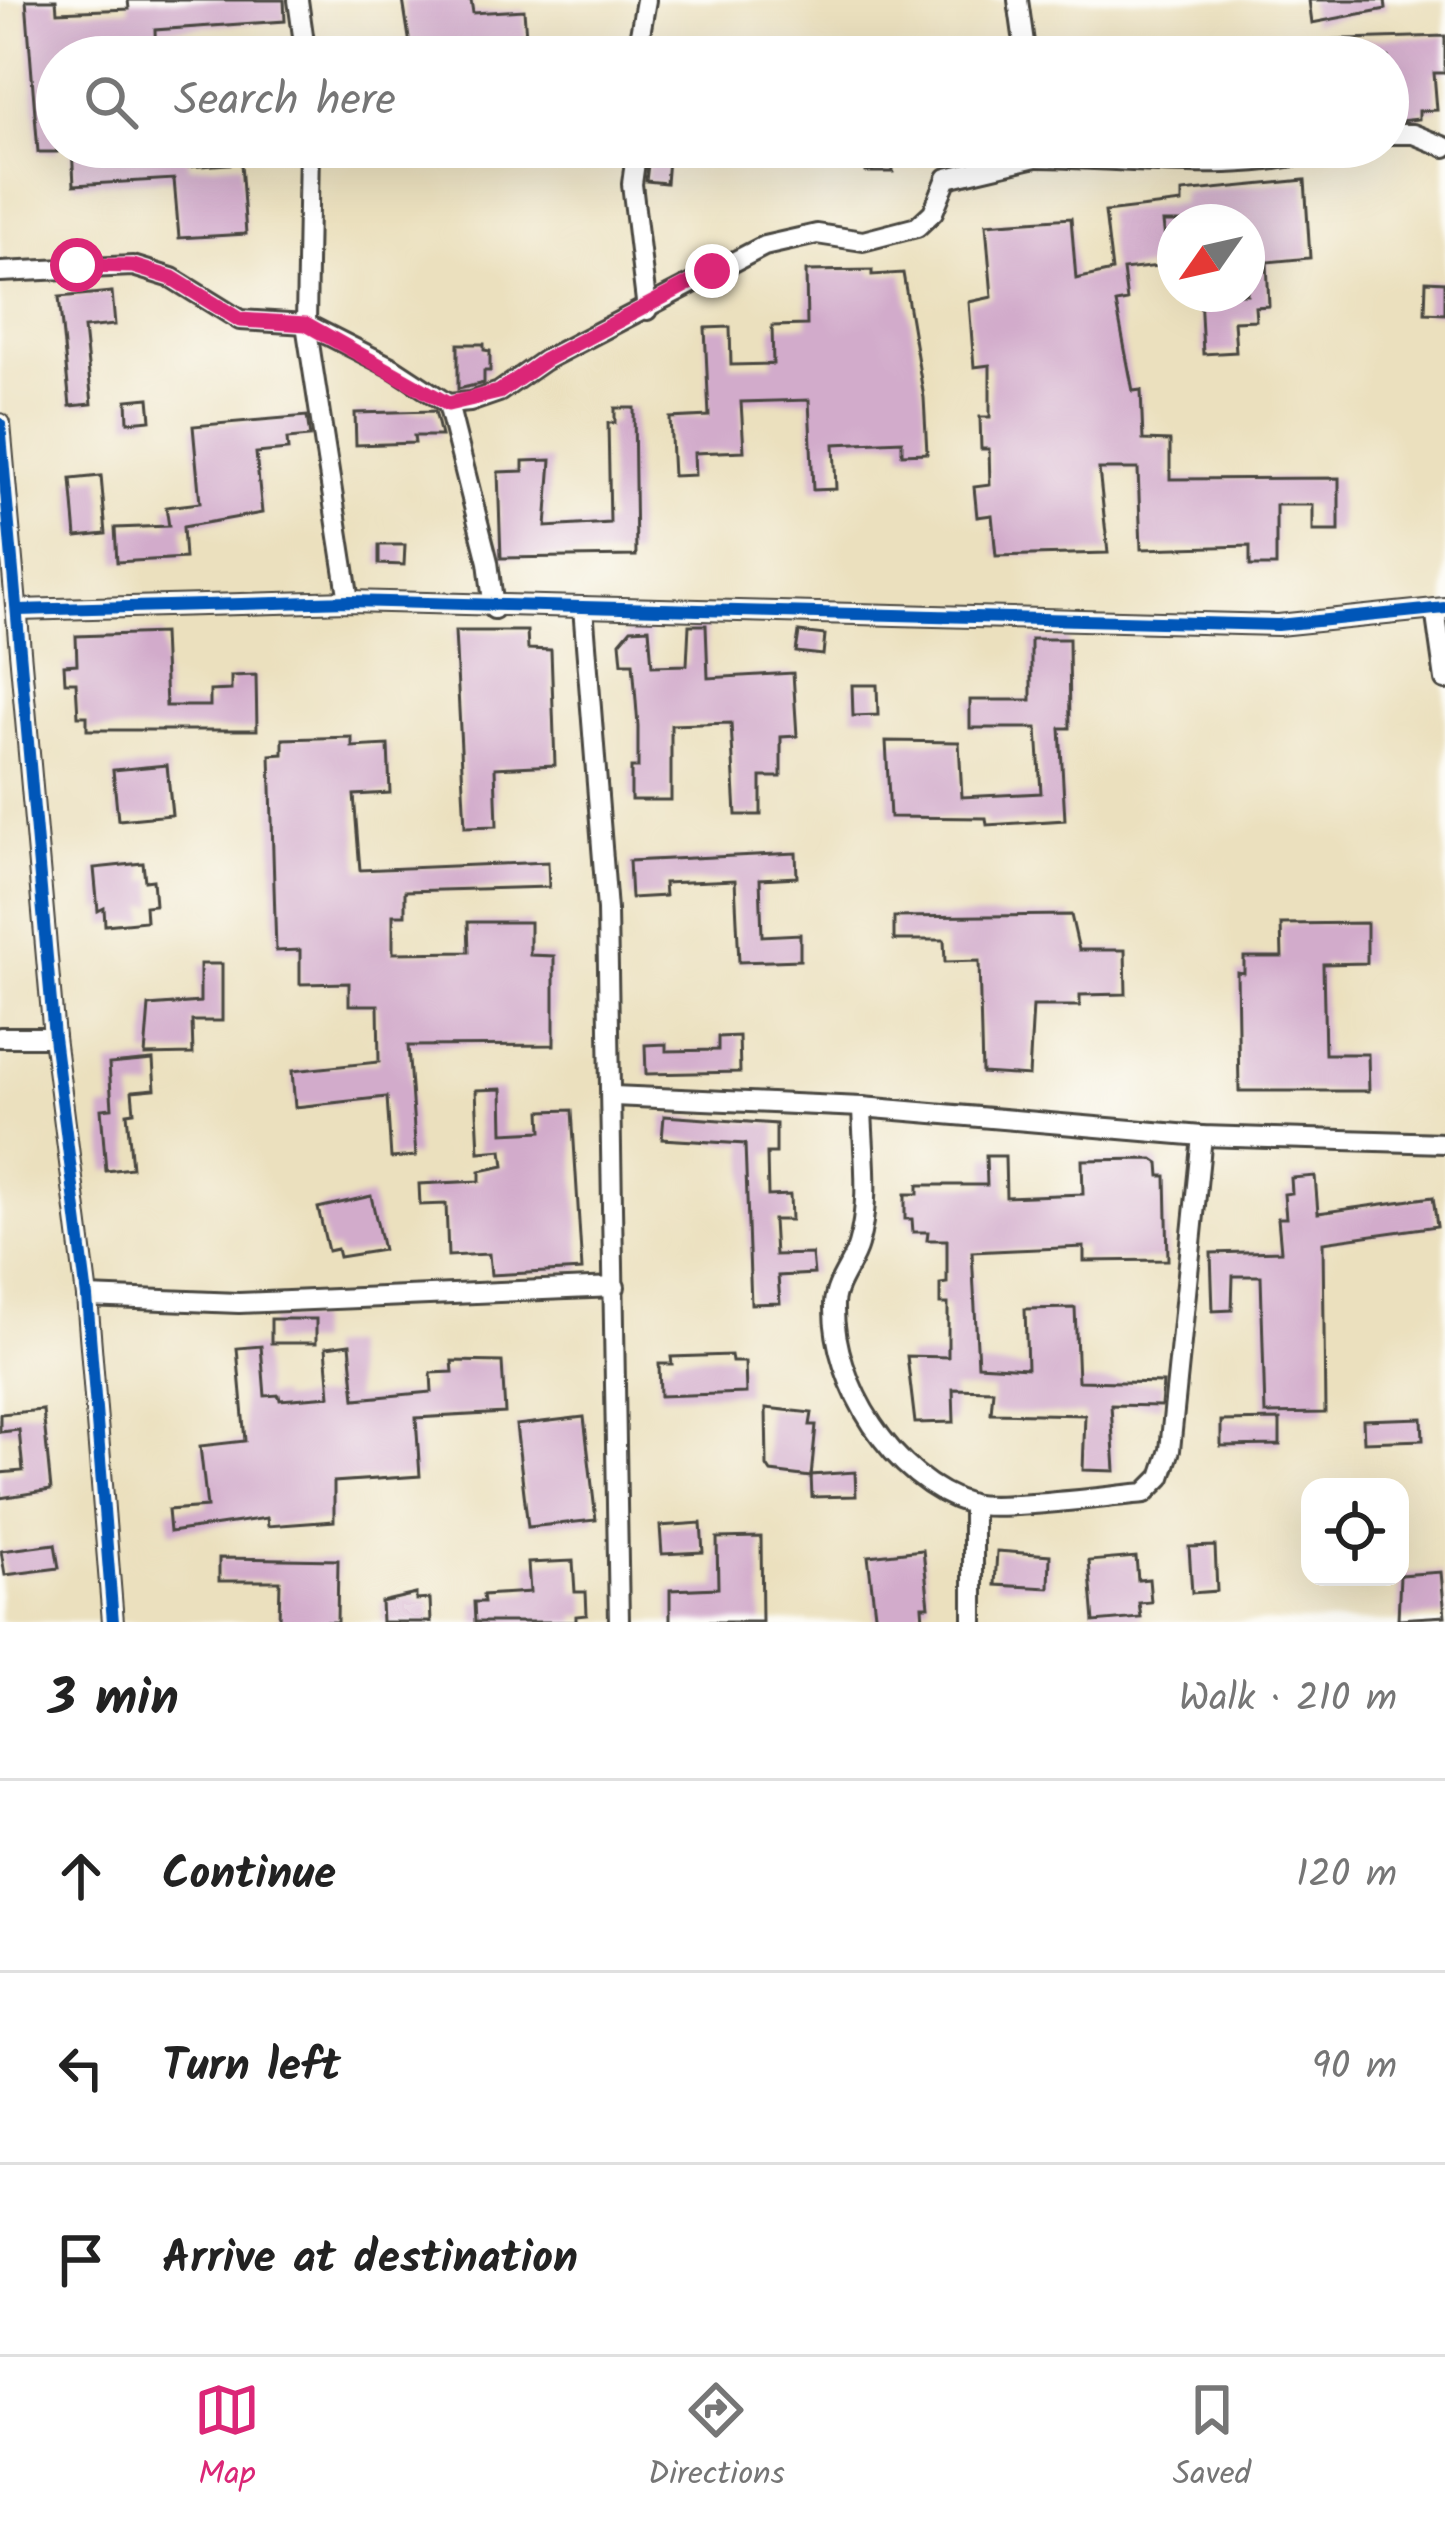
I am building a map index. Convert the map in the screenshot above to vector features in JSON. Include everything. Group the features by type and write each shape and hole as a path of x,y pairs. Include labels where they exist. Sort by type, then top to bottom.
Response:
{"street":[{"path":"298,0 303,36"},
{"path":"640,36 646,0"},
{"path":"1018,0 1023,36"},
{"path":"1409,134 1445,147"},
{"path":"309,168 306,324 349,601"},
{"path":"634,168 647,310"},
{"path":"0,272 133,266 172,278 240,320 306,324 448,404 499,392 545,360 764,246 818,234 863,241 917,227 933,212 947,178 981,168"},
{"path":"448,404 488,562 494,609"},
{"path":"0,424 54,1037 87,1297 113,1622"},
{"path":"18,610 349,601 494,609 583,607 1279,625 1440,608 1445,680"},
{"path":"583,607 607,910 619,1622"},
{"path":"0,1037 54,1037"},
{"path":"613,1096 862,1107 1202,1136 1445,1143"},
{"path":"862,1107 865,1200 858,1245 834,1298 838,1349 880,1435 911,1473 973,1504 1145,1493 1161,1477 1170,1450 1202,1136"},
{"path":"87,1297 239,1303 615,1287"},
{"path":"973,1504 973,1622"}],"building":[{"path":"26,0 56,0 57,12 129,9 128,0 284,0 285,21 155,30 155,36 36,36 36,127"},
{"path":"403,0 471,0 473,13 524,10 526,36 409,36"},
{"path":"1309,0 1385,0 1386,9 1312,23"},
{"path":"1445,36 1445,73 1434,73 1437,110 1419,111 1419,119 1409,120 1409,37"},
{"path":"73,168 241,168 246,234 179,238 174,179 74,185"},
{"path":"648,168 667,168 666,183 646,181"},
{"path":"866,168 893,168 893,172 866,172"},
{"path":"1305,180 1310,258 1267,262 1269,306 1265,306 1265,204 1173,204 1182,203 1182,192"},
{"path":"1157,206 1157,266 1123,270 1127,301 1116,303 1133,391 1141,390 1143,440 1170,441 1170,479 1339,478 1339,531 1313,531 1313,505 1276,505 1276,566 1250,566 1250,546 1141,549 1138,469 1099,469 1108,553 996,556 992,515 977,517 974,487 990,485 989,449 981,449 980,417 990,417 990,365 974,367 969,302 992,297 986,224 1071,218 1076,279 1112,271 1105,212"},
{"path":"872,270 872,275 903,273 924,398 927,453 902,454 902,441 834,444 836,489 813,490 809,400 741,402 744,451 694,453 695,475 673,476 670,418 709,416 705,328 730,327 731,365 773,364 772,326 807,325 806,271"},
{"path":"1426,281 1445,282 1445,314 1425,313"},
{"path":"112,292 115,325 84,328 92,404 70,406 59,297"},
{"path":"1201,312 1255,312 1256,320 1234,321 1236,352 1203,354"},
{"path":"458,344 484,344 484,350 490,351 490,371 484,371 484,383 458,389"},
{"path":"149,398 151,420 128,422 127,400"},
{"path":"615,408 634,408 636,556 501,558 498,472 523,471 523,461 551,460 546,527 610,523 608,423 615,423"},
{"path":"435,411 441,436 414,436 415,443 356,445 355,413"},
{"path":"307,416 310,437 287,439 288,450 256,453 262,513 183,527 185,558 117,562 115,528 169,526 166,507 200,503 193,426"},
{"path":"101,476 106,534 76,537 71,479"},
{"path":"379,545 405,545 404,565 379,564"},
{"path":"689,625 706,625 708,678 793,673 797,736 781,737 781,777 761,777 761,815 736,815 731,723 671,725 671,800 631,800 631,768 638,768 638,726 633,663 622,663 620,642 631,629 649,628 652,666 687,665"},
{"path":"455,631 527,631 528,649 551,650 555,765 495,768 497,826 465,827"},
{"path":"799,632 825,635 823,655 796,652"},
{"path":"163,633 166,706 210,706 210,691 231,690 231,676 256,675 257,730 87,730 87,716 78,716 76,682 65,682 64,665 77,664 76,636"},
{"path":"1031,639 1069,639 1070,728 1060,728 1065,820 987,825 986,818 890,817 886,741 959,742 962,797 1041,793 1037,728 970,728 970,700 1031,700"},
{"path":"852,685 877,685 878,715 853,716"},
{"path":"352,737 352,747 388,745 390,793 354,795 360,870 548,862 549,887 405,891 405,915 393,915 393,953 469,952 468,922 530,922 530,955 554,956 554,1045 408,1046 416,1156 391,1158 387,1097 295,1107 292,1071 379,1062 378,1005 349,1005 349,983 300,984 300,950 276,951 270,755 283,754 283,739"},
{"path":"167,765 172,815 118,820 113,770"},
{"path":"796,853 797,877 760,879 762,936 800,934 800,960 739,962 735,880 664,883 665,896 631,898 629,861"},
{"path":"143,863 145,881 153,880 155,905 145,906 146,921 105,925 104,908 98,911 94,868"},
{"path":"1071,915 1079,950 1125,950 1126,994 1080,995 1080,1006 1033,1006 1029,1076 982,1073 979,961 945,962 944,940 894,940 894,917"},
{"path":"1367,923 1367,963 1323,964 1325,1054 1368,1054 1369,1091 1239,1091 1237,972 1244,973 1244,957 1282,957 1281,924"},
{"path":"200,964 222,964 222,1021 192,1021 193,1054 145,1055 149,1006 200,1002"},
{"path":"739,1036 740,1072 646,1074 645,1045 666,1044 666,1051 718,1050 718,1037"},
{"path":"153,1060 155,1089 132,1091 134,1112 127,1113 132,1168 106,1171 101,1109 112,1108 109,1064"},
{"path":"502,1089 503,1133 542,1131 541,1111 572,1110 582,1270 491,1275 489,1254 448,1256 446,1204 420,1205 419,1184 480,1181 480,1171 504,1166 502,1150 479,1152 476,1090"},
{"path":"664,1116 776,1124 776,1153 767,1153 768,1196 790,1195 791,1220 773,1220 775,1255 812,1254 814,1274 778,1276 780,1303 751,1304 745,1144 662,1139"},
{"path":"986,1156 1005,1156 1006,1197 1083,1194 1082,1160 1153,1159 1159,1163 1160,1176 1166,1176 1168,1260 1084,1261 1084,1247 972,1252 978,1365 1027,1368 1025,1309 1075,1308 1078,1381 1163,1383 1161,1406 1111,1405 1115,1471 1083,1470 1085,1415 991,1413 993,1390 953,1389 954,1422 915,1423 907,1356 948,1357 948,1304 940,1304 940,1284 947,1283 947,1240 927,1240 928,1232 913,1232 912,1219 905,1219 905,1194 918,1194 918,1185 987,1185"},
{"path":"1315,1176 1318,1213 1433,1197 1437,1226 1323,1242 1325,1413 1265,1414 1261,1276 1233,1276 1232,1310 1213,1311 1211,1253 1281,1251 1278,1218 1286,1218 1284,1194 1292,1193 1291,1178"},
{"path":"371,1196 383,1250 339,1257 337,1249 328,1251 318,1208"},
{"path":"271,1319 316,1319 316,1343 271,1343"},
{"path":"350,1344 355,1399 432,1392 431,1373 453,1372 452,1361 502,1362 505,1413 416,1418 420,1476 334,1482 334,1521 268,1526 267,1518 170,1532 168,1510 207,1507 200,1446 245,1441 237,1348 261,1346 265,1396 279,1395 280,1400 330,1396 326,1347"},
{"path":"731,1355 732,1362 745,1362 746,1393 660,1396 659,1364 672,1364 671,1357"},
{"path":"766,1408 812,1413 810,1425 816,1425 811,1477 771,1472 767,1466"},
{"path":"43,1410 51,1490 0,1498 0,1473 23,1471 19,1430 0,1432 0,1414"},
{"path":"584,1417 596,1520 528,1527 516,1425"},
{"path":"1422,1418 1423,1440 1364,1442 1363,1420"},
{"path":"1280,1420 1280,1445 1221,1446 1221,1421"},
{"path":"855,1472 856,1496 812,1497 811,1475"},
{"path":"701,1523 703,1552 662,1554 660,1526"},
{"path":"761,1537 762,1622 670,1622 670,1590 718,1588 717,1538"},
{"path":"55,1544 59,1568 5,1575 1,1551"},
{"path":"1215,1546 1217,1591 1192,1593 1189,1547"},
{"path":"923,1550 929,1606 922,1606 923,1620 876,1622 868,1556"},
{"path":"997,1551 1050,1555 1049,1588 995,1585"},
{"path":"1136,1557 1138,1580 1149,1579 1151,1602 1139,1603 1141,1618 1094,1622 1089,1561"},
{"path":"219,1558 338,1560 337,1622 279,1622 280,1581 219,1581"},
{"path":"573,1561 575,1592 586,1592 587,1615 576,1616 576,1622 475,1622 474,1602 484,1602 483,1595 530,1592 528,1563"},
{"path":"1441,1572 1445,1616 1398,1619 1400,1586 1409,1586 1409,1574"},
{"path":"416,1594 416,1600 430,1599 431,1622 382,1622 381,1602"}],"cycle path":[{"path":"0,424 54,1037 87,1297 113,1622"},
{"path":"18,610 349,601 1278,625 1445,608"}],"route":[{"path":"77,265 133,266 172,278 240,320 306,324 393,368 448,404 499,392 545,360 647,310 712,271"}]}
